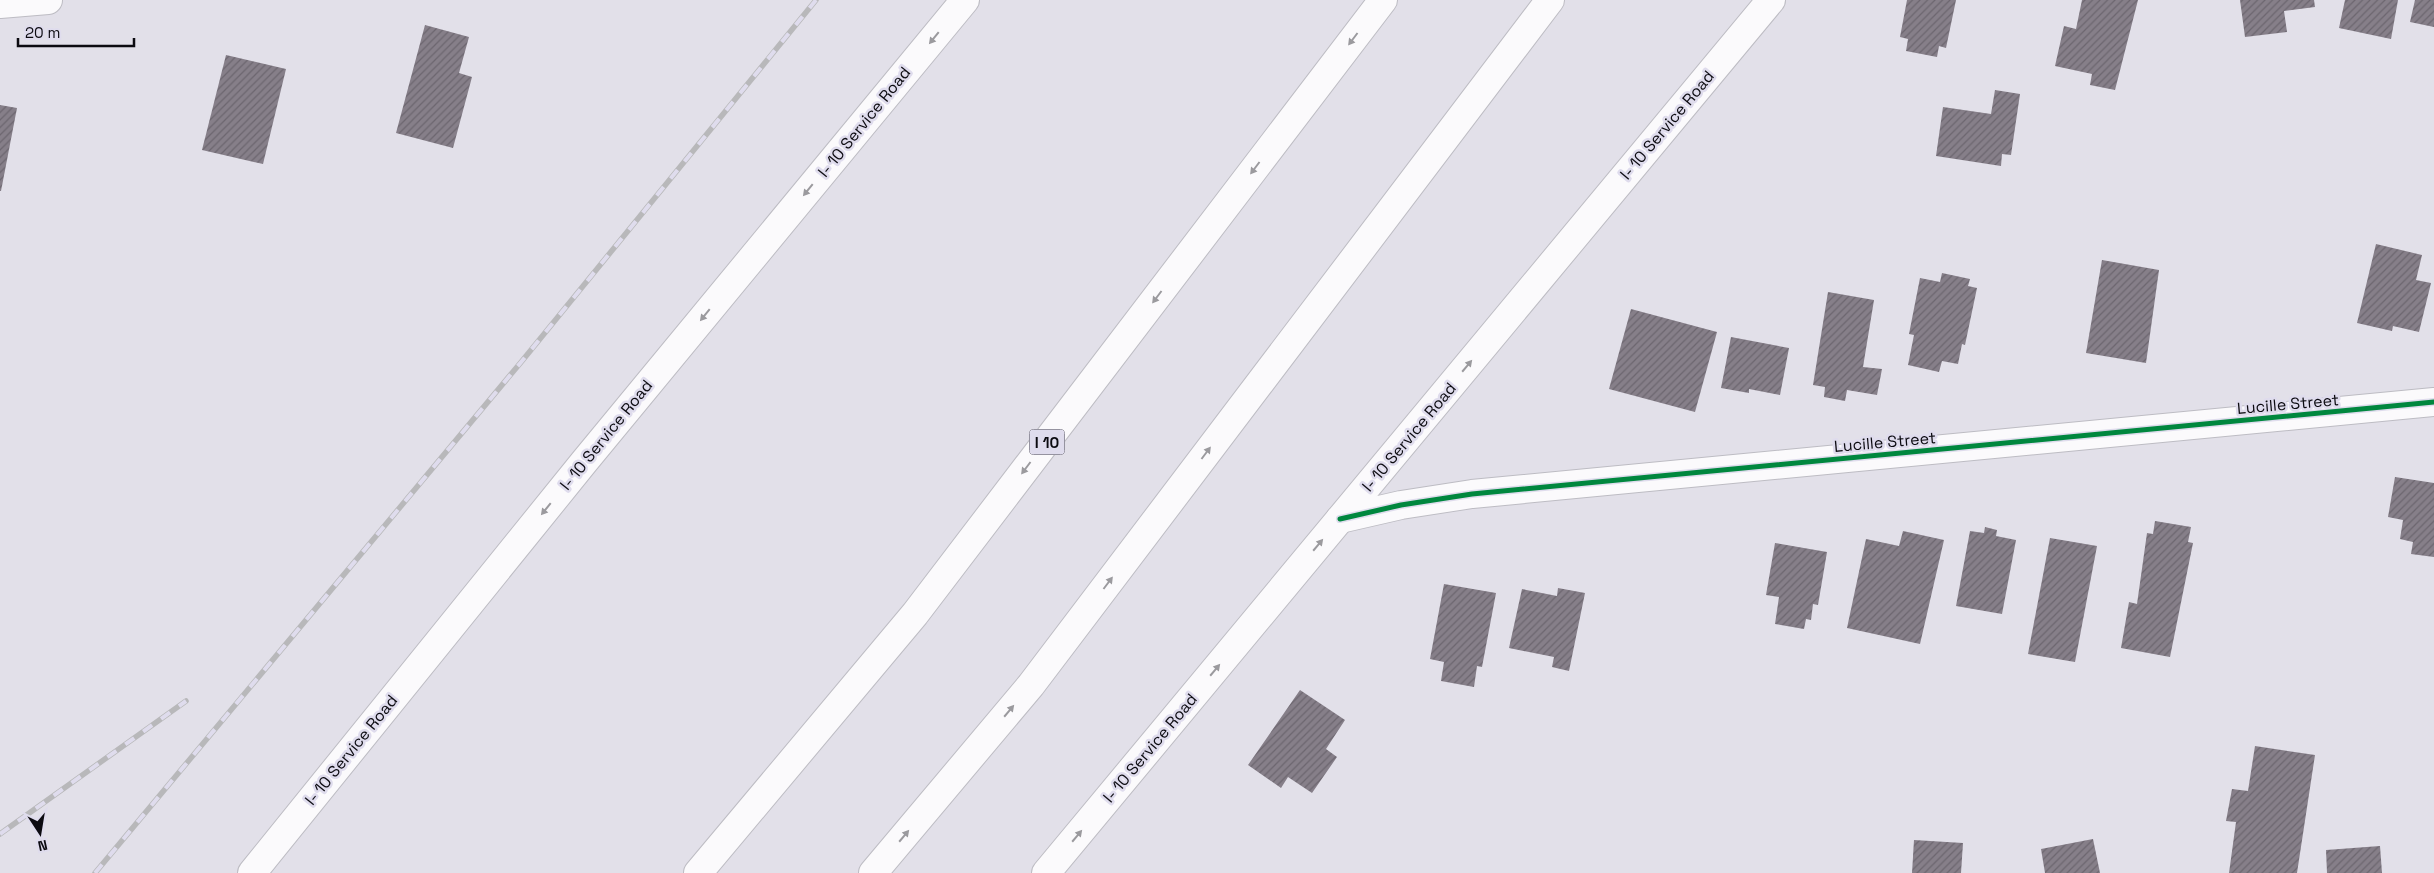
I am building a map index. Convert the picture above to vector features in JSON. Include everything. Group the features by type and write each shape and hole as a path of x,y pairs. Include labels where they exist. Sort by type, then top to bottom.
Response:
{"main road":[{"path":"0,4 48,0"},
{"name":"I- 10 Service Road","path":"252,873 590,454 965,0"},
{"name":"I 10","path":"698,873 915,614 1383,0"},
{"path":"873,873 1030,685 1550,0"},
{"name":"I- 10 Service Road","path":"1046,873 1771,0"},
{"name":"Lucille Street","path":"1340,519 1401,504 1472,494 2434,402"}],"building":[{"path":"1907,0 1956,0 1946,48 1939,46 1937,57 1906,51 1908,39 1900,37"},
{"path":"2082,0 2138,0 2115,90 2090,85 2092,74 2055,66 2064,26 2076,29"},
{"path":"2240,0 2314,0 2315,7 2284,11 2287,32 2245,37"},
{"path":"2345,0 2398,0 2391,39 2339,28"},
{"path":"2415,0 2434,0 2434,27 2410,22"},
{"path":"425,25 469,37 459,73 472,77 453,148 396,133"},
{"path":"226,55 286,69 263,164 202,150"},
{"path":"1995,90 2020,94 2011,155 2002,154 2001,166 1936,156 1943,107 1991,114"},
{"path":"0,105 17,108 1,191 0,191"},
{"path":"2376,244 2422,255 2416,280 2431,283 2419,332 2393,326 2392,331 2357,323"},
{"path":"2102,260 2159,270 2146,363 2086,353"},
{"path":"1942,273 1970,279 1968,286 1977,288 1965,345 1962,344 1958,364 1942,361 1939,372 1908,365 1914,335 1909,334 1920,278 1940,282"},
{"path":"1828,292 1874,300 1863,367 1882,369 1877,395 1847,390 1845,401 1824,397 1825,387 1813,385"},
{"path":"1631,309 1717,332 1695,412 1609,389"},
{"path":"1731,337 1789,348 1780,395 1749,389 1749,393 1721,388"},
{"path":"2395,477 2434,483 2434,557 2411,554 2413,542 2400,539 2403,520 2388,517"},
{"path":"2155,521 2191,527 2188,542 2193,543 2170,657 2121,648 2129,602 2137,604 2147,533 2153,534"},
{"path":"1985,527 1997,530 1996,536 2016,540 2002,614 1956,606 1970,531 1984,533"},
{"path":"1903,531 1944,540 1920,644 1847,628 1866,539 1899,546"},
{"path":"2050,538 2097,546 2075,662 2028,654"},
{"path":"1775,543 1827,552 1818,605 1813,604 1811,620 1806,619 1804,629 1775,624 1779,597 1766,595"},
{"path":"1444,584 1496,593 1482,667 1477,666 1474,687 1441,681 1444,662 1430,659"},
{"path":"1558,588 1585,593 1569,671 1552,667 1554,657 1509,648 1522,589 1557,596"},
{"path":"1300,690 1345,720 1326,749 1337,757 1312,793 1288,777 1281,788 1248,765"},
{"path":"2255,746 2315,755 2297,873 2229,873 2236,822 2226,821 2232,789 2248,791"},
{"path":"2093,839 2100,873 2045,873 2041,849"},
{"path":"1914,840 1963,843 1961,873 1912,873"},
{"path":"2380,846 2382,873 2327,873 2326,850"}],"railway":[{"path":"95,873 522,361 816,0"},
{"path":"0,834 186,701"}],"cycle path":[{"path":"1340,519 1401,505 1472,494 2434,402"}]}
